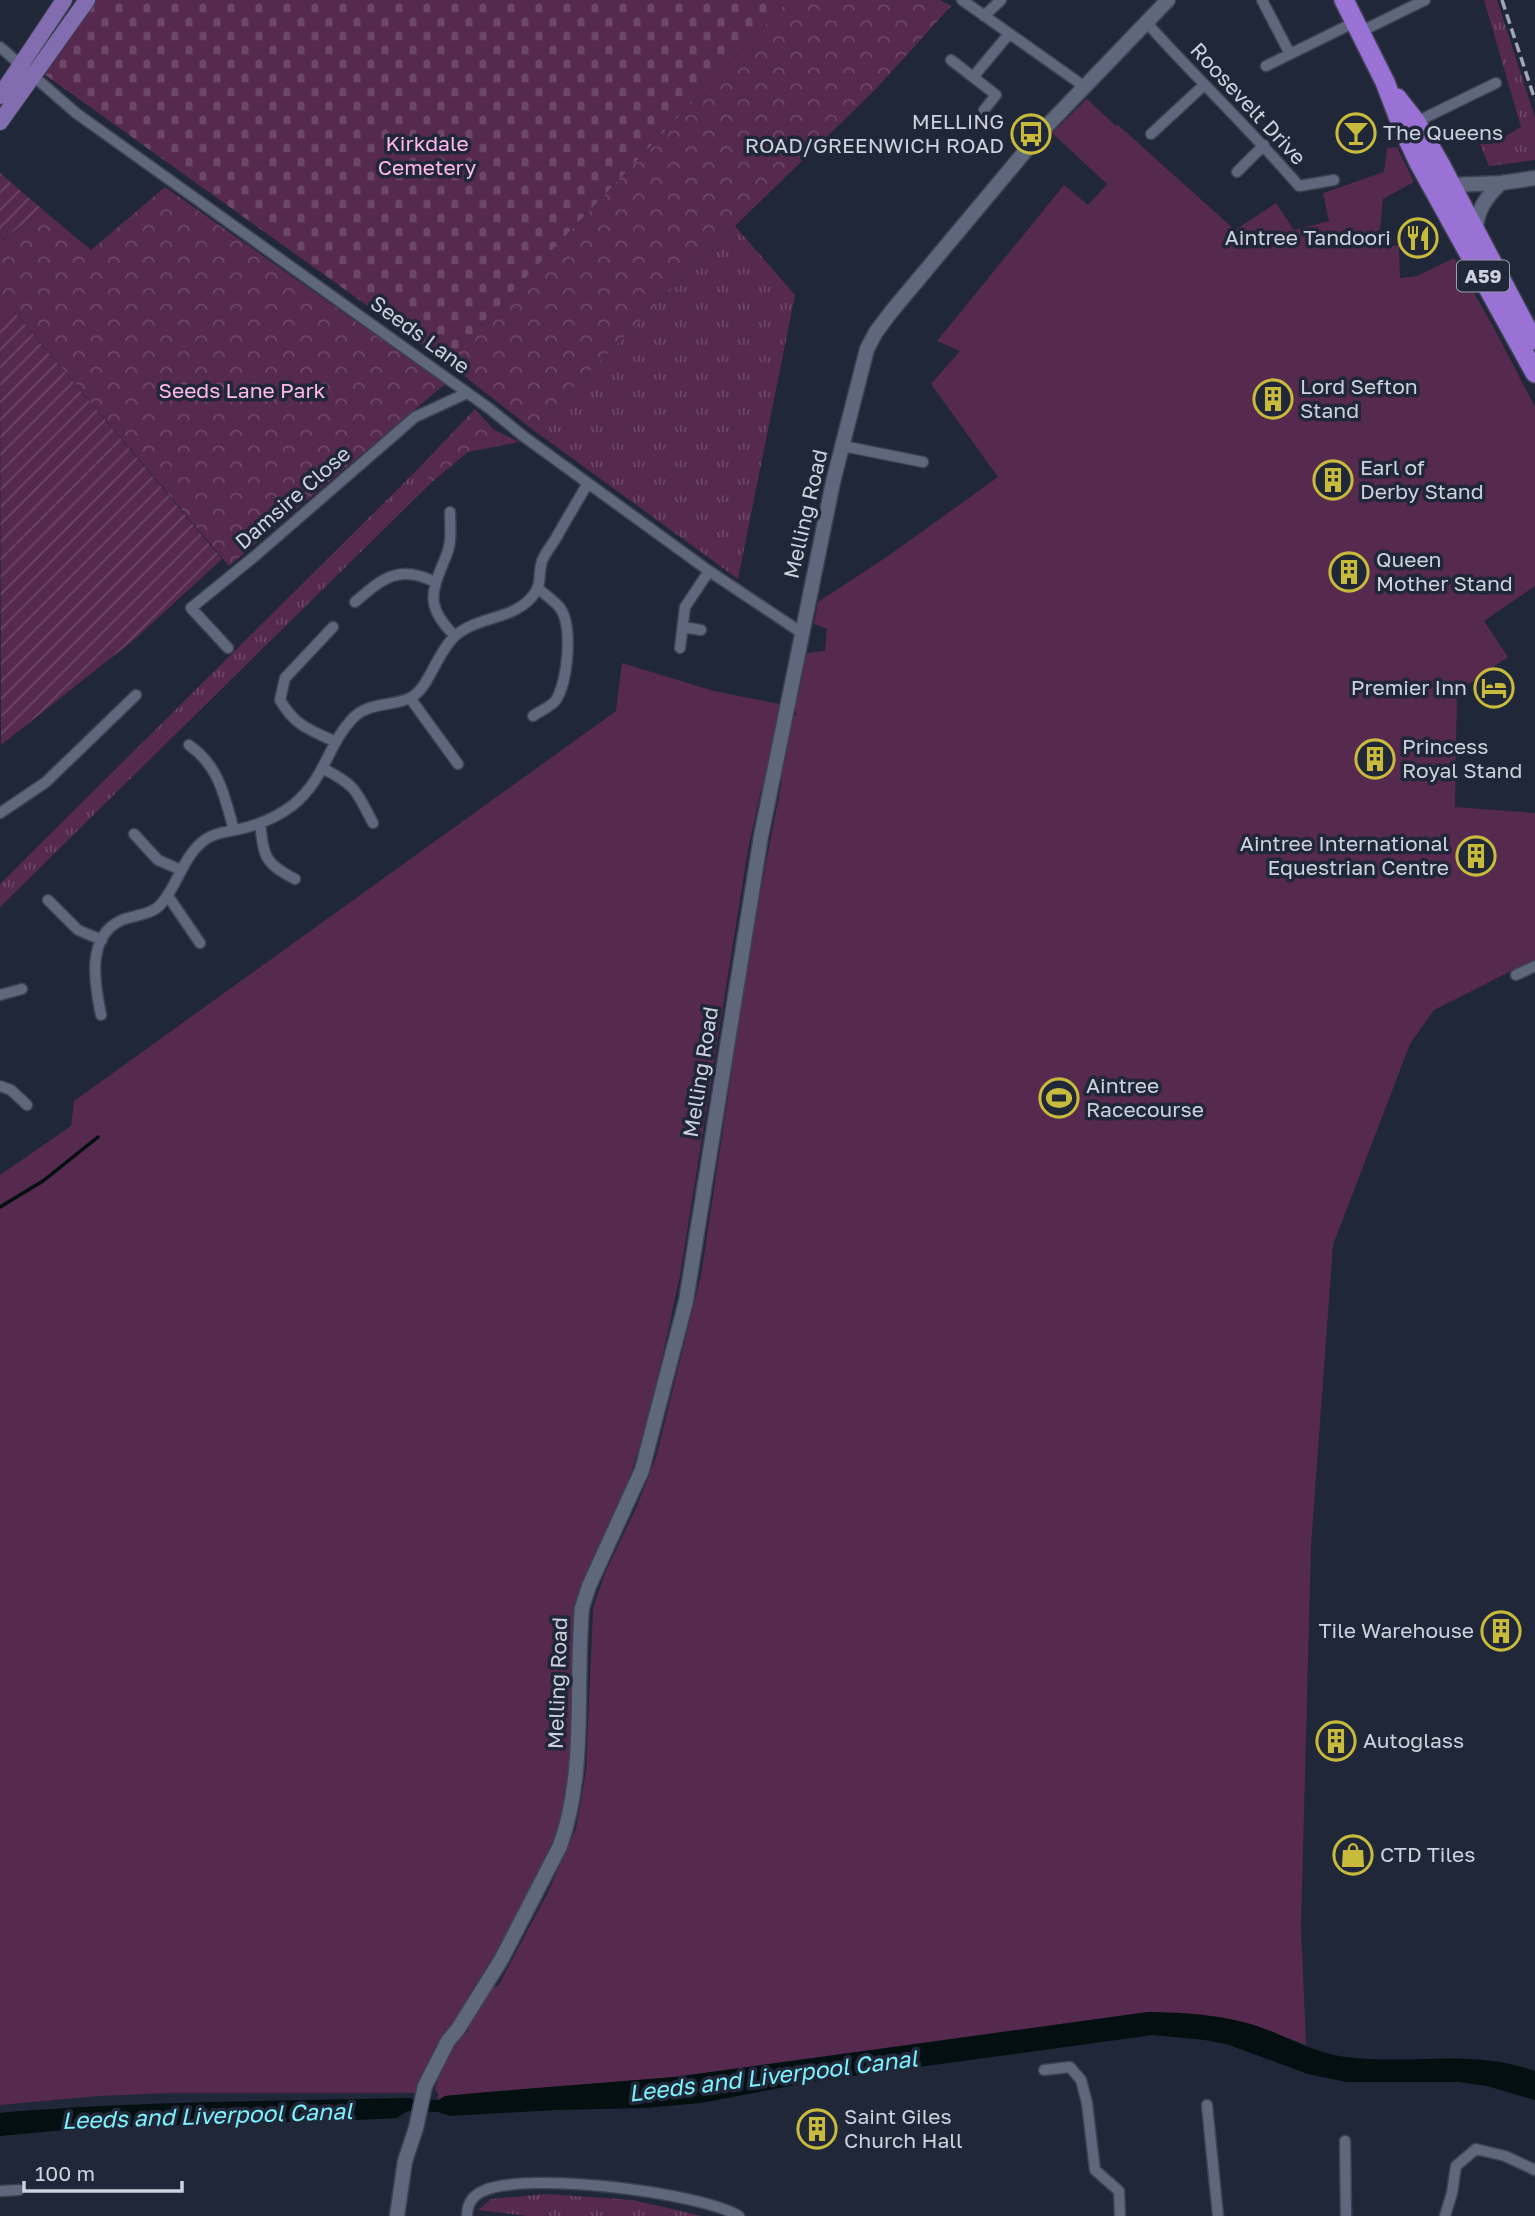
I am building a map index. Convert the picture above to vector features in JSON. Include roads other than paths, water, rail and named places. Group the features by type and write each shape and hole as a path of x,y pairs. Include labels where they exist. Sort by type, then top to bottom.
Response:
{"highway":[{"name":"A59","path":"1343,0 1443,189 1535,373"},
{"name":"A59","path":"1443,189 1476,232 1535,344"}],"main road":[{"path":"0,96 64,0"},
{"path":"0,122 87,0"}],"street":[{"path":"962,0 1085,88"},
{"path":"984,16 1001,0"},
{"name":"Melling Road","path":"397,2216 405,2161 423,2092 448,2041 501,1960 560,1846 567,1826 576,1767 582,1608 589,1586 642,1471 686,1301 751,889 802,633 867,349 876,332 1043,130 1168,0"},
{"path":"1262,0 1290,54"},
{"path":"1266,66 1322,38 1425,0"},
{"name":"Roosevelt Drive","path":"1146,22 1203,86 1264,145 1299,186 1334,180"},
{"path":"973,77 1009,34"},
{"name":"Seeds Lane","path":"0,47 76,113 467,393 709,571 802,633"},
{"path":"951,60 996,95 984,110"},
{"path":"1409,126 1496,83"},
{"path":"1151,134 1203,86"},
{"path":"1237,172 1264,145"},
{"path":"1443,189 1534,178"},
{"path":"1476,232 1476,220 1480,210 1488,196 1501,183"},
{"name":"Damsire Close","path":"228,648 191,608 415,417 467,393"},
{"path":"843,446 923,462"},
{"path":"101,1016 95,986 95,958 111,927 158,908 168,896 190,856 205,840 222,831 260,823 292,806 313,786 336,742 354,717 369,708 410,698 422,689 442,650 455,636 479,623 511,612 527,602 539,589 542,561 588,483"},
{"path":"450,512 448,550 435,582 433,595 435,607 445,626 455,636"},
{"path":"680,648 685,607 709,571"},
{"path":"355,602 379,581 396,574 415,573 435,582"},
{"path":"533,716 556,701 565,674 568,634 566,620 559,607 539,589"},
{"path":"333,627 285,678 280,700 289,716 308,729 336,742"},
{"path":"683,627 701,630"},
{"path":"0,813 46,782 136,695"},
{"path":"410,698 458,764"},
{"path":"189,746 205,757 221,785 234,830"},
{"path":"324,769 352,785 360,794 373,823"},
{"path":"260,823 262,847 269,862 275,869 295,879"},
{"path":"134,834 158,860 181,870"},
{"path":"168,896 200,943"},
{"path":"48,900 78,930 102,940"},
{"path":"1516,975 1535,965"},
{"path":"0,995 22,989"},
{"path":"0,1086 11,1090 27,1105"},
{"path":"1044,2070 1070,2067 1081,2080 1087,2103 1095,2170 1119,2191 1120,2216"},
{"path":"1207,2105 1218,2216"},
{"path":"1345,2141 1346,2216"},
{"path":"1445,2216 1457,2166 1476,2149 1505,2156 1535,2170"},
{"path":"467,2216 467,2207 473,2197 484,2190 516,2184 634,2188 708,2204 739,2216"},
{"path":"0,2191 19,2191"}],"water":[{"name":"Leeds and Liverpool Canal","path":"1148,2012 1228,2019 1265,2029 1339,2056 1389,2060 1485,2060 1510,2064 1535,2071 1535,2100 1487,2086 1459,2082 1346,2082 1308,2074 1226,2044 1153,2035 816,2081 701,2103 646,2108 450,2116 438,2112 408,2111 396,2118 86,2128 0,2136 0,2113 8,2112 209,2102 410,2098 439,2100 445,2096 675,2077"}],"waterway":[{"path":"0,1207 43,1181 98,1137"}],"railway":[{"path":"1502,0 1535,100"}],"place":[{"name":"The Queens","path":"1356,133"},
{"name":"MELLING ROAD/GREENWICH ROAD","path":"1031,134"},
{"name":"Aintree Tandoori","path":"1418,238"},
{"name":"Lord Sefton Stand","path":"1273,399"},
{"name":"Earl of Derby Stand","path":"1333,480"},
{"name":"Queen Mother Stand","path":"1349,572"},
{"name":"Premier Inn","path":"1494,688"},
{"name":"Princess Royal Stand","path":"1375,759"},
{"name":"Aintree International Equestrian Centre","path":"1476,856"},
{"name":"Aintree Racecourse","path":"1059,1098"},
{"name":"Tile Warehouse","path":"1501,1631"},
{"name":"Autoglass","path":"1336,1741"},
{"name":"CTD Tiles","path":"1353,1855"},
{"name":"Saint Giles Church Hall","path":"817,2129"}],"park label":[{"name":"Kirkdale Cemetery","path":"427,156"},
{"name":"Seeds Lane Park","path":"242,391"}]}
